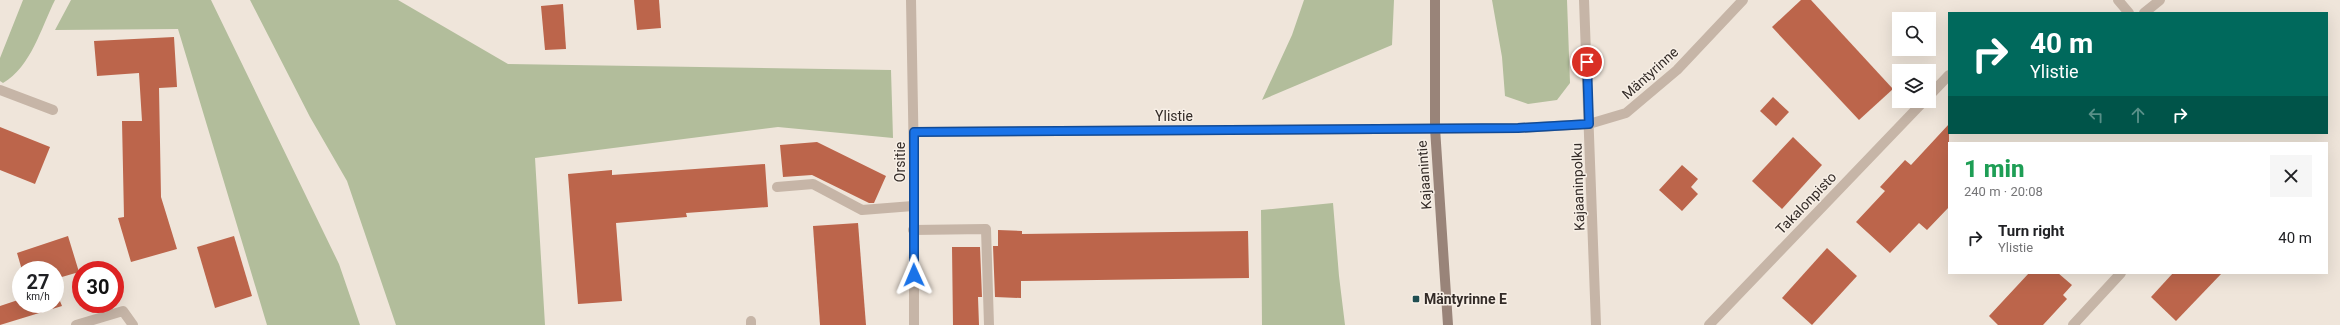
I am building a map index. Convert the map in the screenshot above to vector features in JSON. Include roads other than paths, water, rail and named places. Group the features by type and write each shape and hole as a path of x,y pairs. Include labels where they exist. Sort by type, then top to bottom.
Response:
{"main road":[{"name":"Kajaanintie","path":"1435,0 1435,128 1448,325"}],"street":[{"name":"Orsitie","path":"911,0 914,132 914,325"},
{"name":"Kajaaninpolku","path":"1584,0 1596,325"},
{"name":"Mäntyrinne","path":"1435,128 1518,128 1589,124 1626,113 1677,70 1743,0"},
{"path":"2118,0 2128,12"},
{"path":"2145,12 2160,0"},
{"path":"1936,89 1948,76"},
{"path":"0,90 53,110"},
{"name":"Takalonpisto","path":"1709,325 1917,108"},
{"name":"Ylistie","path":"914,132 1435,128"},
{"path":"777,187 813,184 862,210 913,206"},
{"path":"913,230 986,229 989,325"},
{"path":"2073,325 2120,274"},
{"path":"76,325 123,311 132,325"}],"place":[{"name":"Mäntyrinne E","path":"1416,299"}]}
